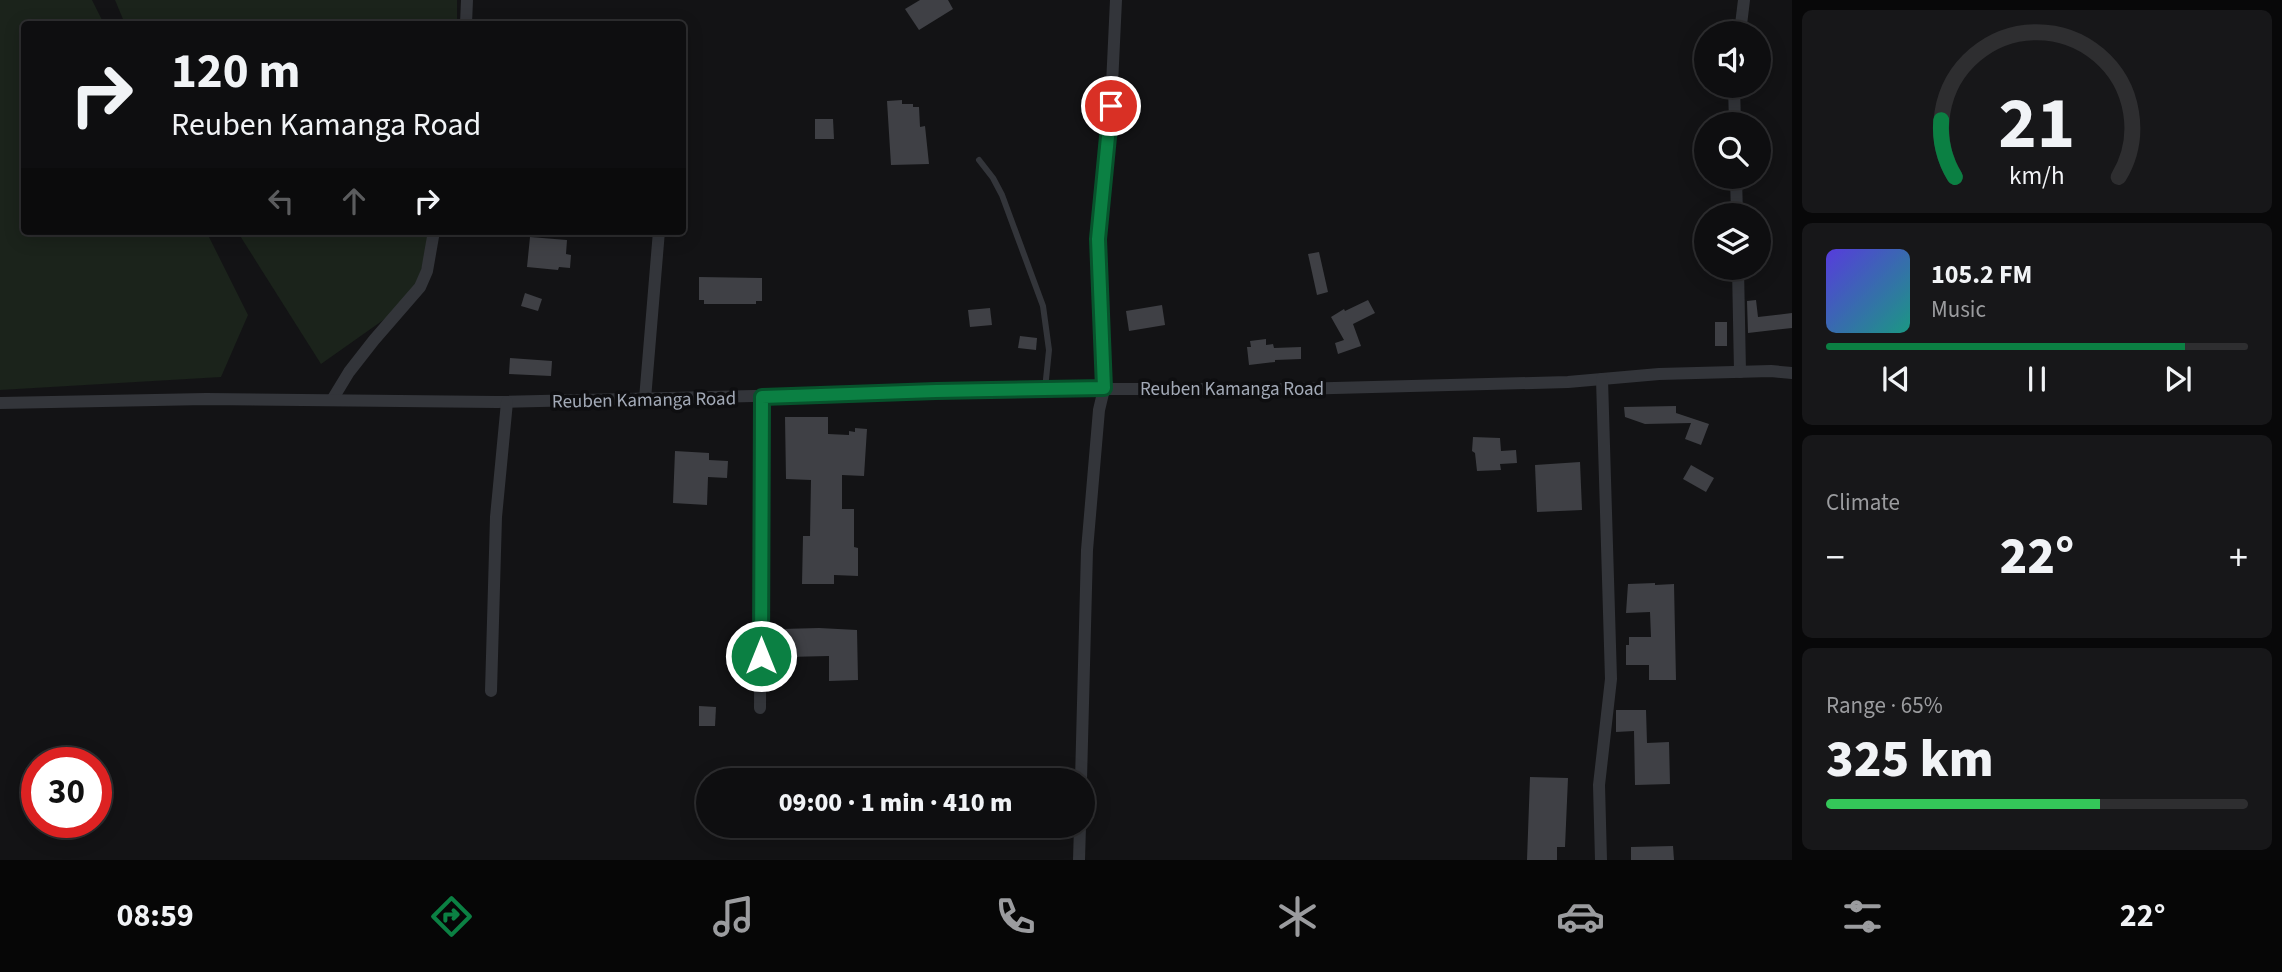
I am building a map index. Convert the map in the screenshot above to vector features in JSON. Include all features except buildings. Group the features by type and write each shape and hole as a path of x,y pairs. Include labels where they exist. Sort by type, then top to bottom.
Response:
{"street":[{"path":"466,21 467,0"},
{"path":"1081,768 1087,550 1099,410 1104,388 1098,239 1111,106 1116,0"},
{"path":"1741,21 1744,0"},
{"path":"332,400 349,372 420,287 433,235"},
{"path":"645,399 659,235"},
{"path":"1738,280 1741,372"},
{"name":"Reuben Kamanga Road","path":"0,403 206,399 507,402 1104,388 1296,389 1568,382 1659,374 1792,373"},
{"path":"1601,860 1599,785 1611,679 1602,379"},
{"path":"760,708 762,397"},
{"path":"491,691 496,517 507,402"},
{"path":"1079,860 1080,838"}],"lane":[{"path":"979,160 1002,195 1043,306 1049,350 1045,389"}],"shaded area":[{"path":"0,0 92,0 102,21 21,21 21,235 208,235 248,315 221,377 0,390"},
{"path":"115,0 457,0 457,21 124,21"},
{"path":"240,235 430,235 418,282 389,316 321,364"}],"route":[{"path":"761,656 762,397 1104,388 1098,239 1111,106"}]}
